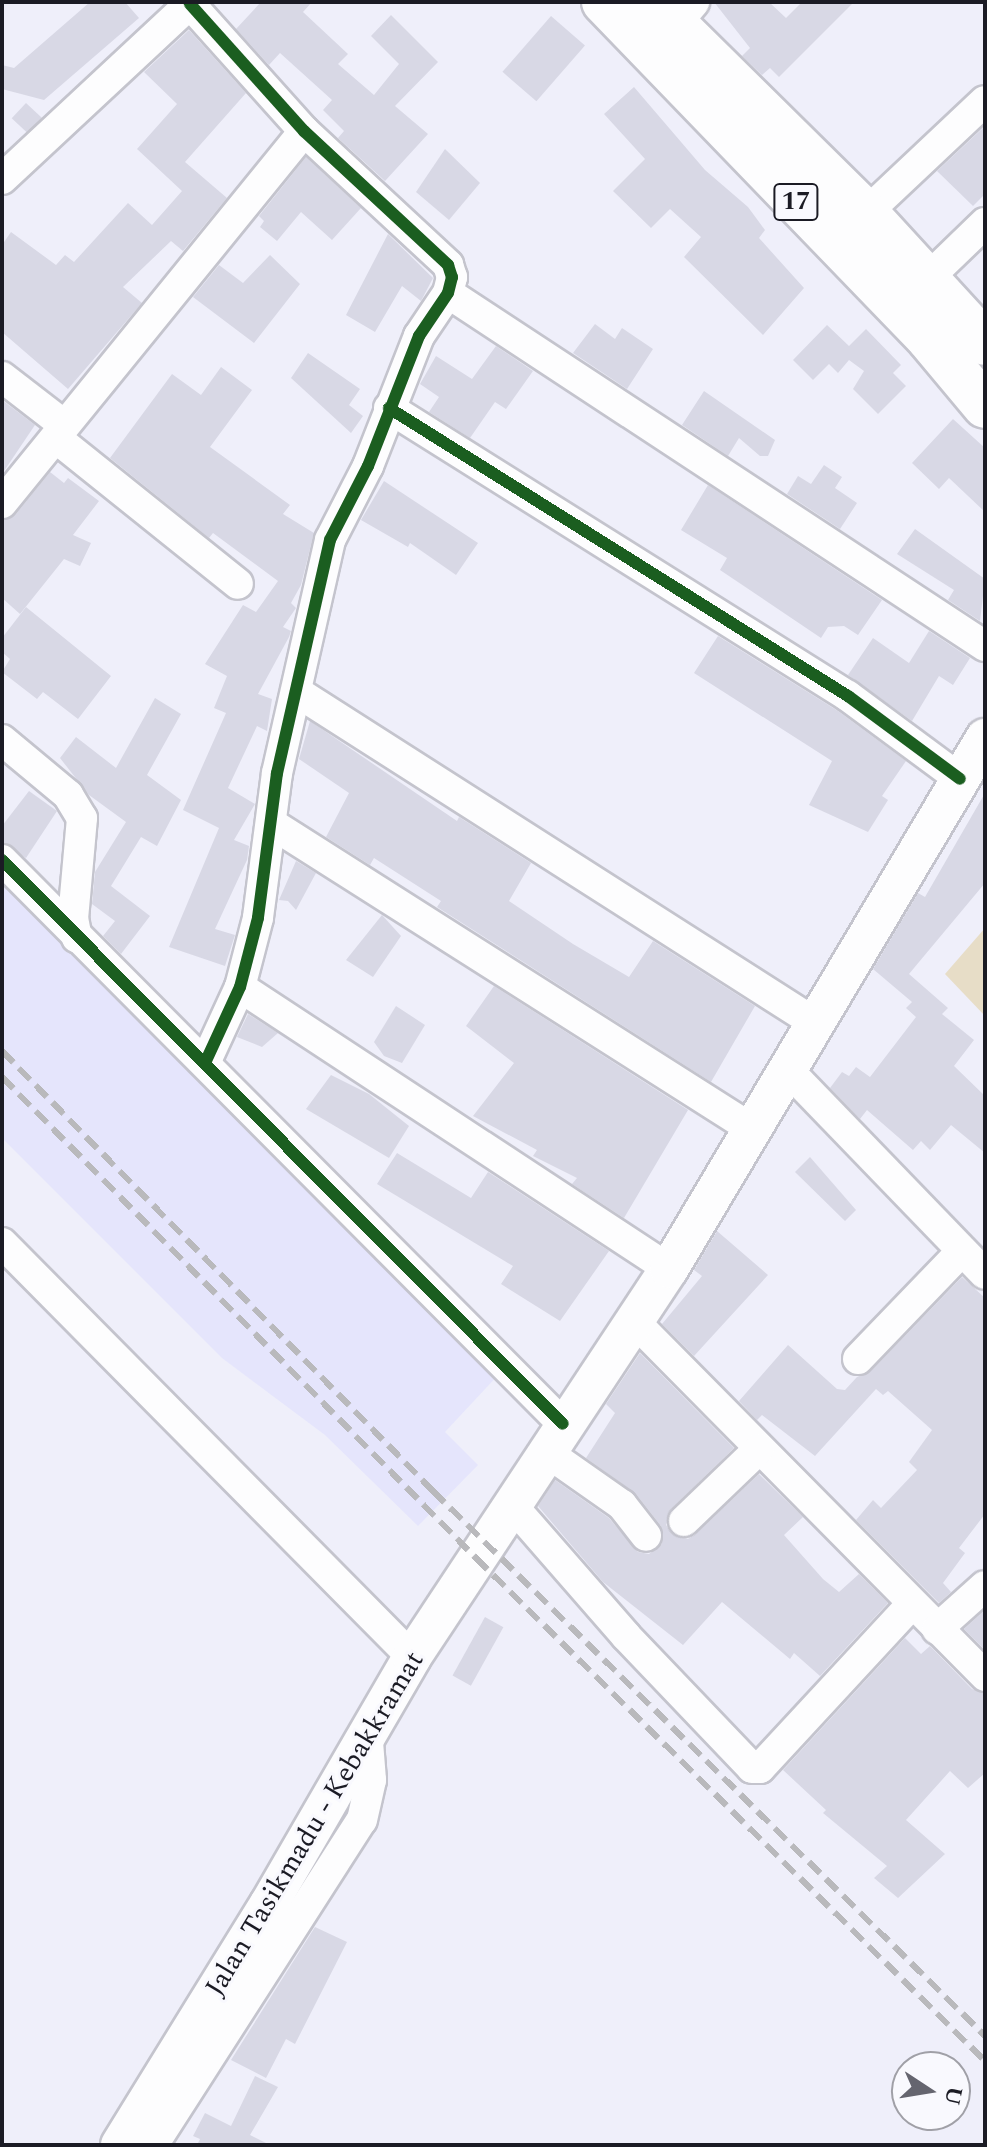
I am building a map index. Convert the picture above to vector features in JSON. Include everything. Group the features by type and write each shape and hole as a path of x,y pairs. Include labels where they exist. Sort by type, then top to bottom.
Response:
{"highway":[{"name":"17","path":"604,2 929,339 985,406"},
{"name":"17","path":"673,10 928,278 985,343"}],"main road":[{"name":"Jalan Tasikmadu - Kebakkramat","path":"132,2144 367,1729 554,1437 669,1269 812,1021 985,738"}],"street":[{"path":"7,161 191,3 304,131 448,265 452,277 448,293 419,336 368,466 330,540 277,773 258,918 240,987 206,1061"},
{"path":"866,213 985,101"},
{"path":"2,503 304,131"},
{"path":"928,278 985,223"},
{"path":"448,293 985,646"},
{"path":"2,377 238,584"},
{"path":"389,408 823,680 960,779"},
{"path":"297,692 812,1021"},
{"path":"2,740 68,795 82,818 73,918 77,938"},
{"path":"272,824 752,1129"},
{"path":"2,860 77,938 206,1061 554,1437 622,1505 646,1536"},
{"path":"240,987 669,1269"},
{"path":"786,1068 985,1274"},
{"path":"2,1243 412,1657"},
{"path":"858,1359 962,1251"},
{"path":"635,1322 985,1676"},
{"path":"684,1521 759,1449"},
{"path":"511,1504 626,1636 752,1768 760,1768 912,1604"},
{"path":"937,1629 985,1586"}],"shaded area":[{"path":"2,870 500,1373 445,1432 478,1465 418,1526 325,1435 222,1358 2,1138"},
{"path":"985,928 985,1016 945,974"}],"building":[{"path":"90,2 125,2 139,18 44,100 2,89 2,65 14,68"},
{"path":"261,2 312,2 303,12 348,54 338,64 374,95 399,64 371,36 391,15 438,62 395,106 428,134 385,181 338,138 344,131 323,110 332,100 280,53 269,65 236,29"},
{"path":"714,2 769,2 786,18 802,2 854,2 779,77 770,68 762,75 742,56 750,48"},
{"path":"551,16 585,46 536,101 502,72"},
{"path":"189,30 246,93 185,162 227,198 183,251 171,241 123,287 142,303 68,389 2,332 2,245 11,232 56,265 65,255 74,262 128,203 152,225 182,191 137,149 177,104 144,72"},
{"path":"634,87 705,170 748,207 765,230 759,238 804,288 763,335 684,257 701,237 670,209 651,228 613,191 645,159 604,114"},
{"path":"26,103 42,118 28,133 12,118"},
{"path":"985,126 985,194 973,206 937,171"},
{"path":"445,149 480,183 449,220 416,192"},
{"path":"306,157 361,208 332,240 301,212 277,241 260,227 264,221 259,216"},
{"path":"388,234 433,278 421,301 402,286 375,332 346,315"},
{"path":"270,255 300,284 254,343 193,297 219,265 243,283"},
{"path":"595,324 615,339 622,328 653,349 627,389 573,353"},
{"path":"827,325 849,346 866,329 901,365 893,373 906,386 878,414 853,389 864,371 849,360 838,373 829,364 813,380 793,360"},
{"path":"496,346 533,371 506,409 495,402 470,438 429,412 439,397 420,384 436,356 472,379"},
{"path":"308,353 360,389 349,405 363,416 351,433 291,378"},
{"path":"221,367 252,390 210,447 290,505 283,514 314,533 301,585 291,603 296,608 283,627 291,631 289,637 258,694 272,699 267,731 257,726 228,788 255,804 234,840 249,846 247,860 215,929 235,935 225,966 169,947 219,828 183,810 226,713 214,708 227,676 205,664 243,605 256,612 278,581 213,533 209,538 110,458 172,374 201,395"},
{"path":"704,391 775,440 768,456 760,456 739,438 728,456 682,425"},
{"path":"2,400 35,425 2,474"},
{"path":"953,419 985,448 985,512 949,478 939,489 912,463"},
{"path":"824,465 842,477 835,488 857,503 840,529 787,494 798,476 811,484"},
{"path":"50,472 64,483 68,478 99,501 73,535 91,543 80,566 64,559 20,614 2,598 2,521 16,514"},
{"path":"384,481 478,543 456,575 410,543 408,547 361,520"},
{"path":"708,485 882,600 858,635 844,626 828,627 821,638 720,570 727,558 681,530"},
{"path":"915,529 985,579 980,621 948,600 954,590 897,554"},
{"path":"26,607 111,676 78,719 43,692 37,699 2,672 10,659 2,652 2,638"},
{"path":"929,631 970,658 953,685 939,676 912,721 848,675 873,638 909,663"},
{"path":"718,636 838,711 906,761 882,796 888,800 868,832 809,805 832,761 694,673"},
{"path":"155,698 181,714 147,775 181,800 157,846 141,837 111,886 150,916 121,954 103,936 115,921 92,904 95,872 126,822 89,795 60,758 76,737 116,768"},
{"path":"310,721 457,821 459,817 531,863 509,901 573,944 629,977 653,941 755,1006 711,1082 437,907 441,901 374,858 370,865 326,837 349,793 299,759"},
{"path":"29,791 57,811 26,858 2,843 2,826"},
{"path":"985,793 985,883 909,974 948,1008 942,1014 974,1040 954,1066 985,1096 985,1153 951,1125 930,1150 921,1141 913,1150 867,1110 860,1119 830,1088 842,1072 849,1076 856,1067 870,1077 916,1017 906,1008 912,1002 873,969 918,893 925,897"},
{"path":"296,861 316,873 296,910 288,901 279,900"},
{"path":"382,915 401,936 373,977 346,960"},
{"path":"494,986 688,1110 624,1218 572,1184 577,1178 533,1156 537,1150 473,1116 514,1063 466,1026"},
{"path":"396,1006 425,1025 402,1063 384,1056 374,1042"},
{"path":"248,1014 278,1033 262,1047 237,1037"},
{"path":"331,1075 369,1094 409,1126 389,1158 306,1109"},
{"path":"397,1153 471,1198 488,1172 609,1251 560,1321 501,1284 513,1266 377,1184"},
{"path":"810,1157 856,1210 845,1221 795,1172"},
{"path":"717,1231 768,1275 694,1356 662,1324 702,1276 694,1270"},
{"path":"962,1277 985,1298 985,1514 959,1548 965,1553 943,1583 951,1592 939,1603 856,1520 873,1500 881,1508 917,1470 909,1462 932,1430 888,1391 883,1395 876,1389 815,1456 762,1415 757,1420 739,1401 788,1345 837,1389 845,1390 857,1377 871,1371"},
{"path":"640,1353 734,1448 671,1509 666,1525 672,1534 688,1539 696,1534 759,1474 803,1517 784,1535 823,1579 839,1592 859,1574 888,1603 820,1676 794,1653 790,1659 722,1602 683,1645 603,1582 538,1506 555,1480 609,1518 638,1552 649,1554 662,1544 661,1526 636,1494 586,1458 615,1413 606,1404"},
{"path":"985,1610 985,1650 964,1629"},
{"path":"485,1617 503,1627 471,1686 453,1676"},
{"path":"905,1638 921,1654 930,1646 972,1689 985,1693 985,1773 968,1788 950,1771 906,1820 945,1854 898,1898 874,1878 887,1866 823,1813 826,1810 783,1770"},
{"path":"315,1927 347,1942 295,2044 286,2039 266,2078 231,2060"},
{"path":"255,2076 278,2087 250,2135 270,2145 197,2145 200,2139 193,2136 205,2113 231,2126"}],"railway":[{"path":"2,1051 433,1491 985,2036"},
{"path":"2,1077 476,1558 985,2061"}],"cycle path":[{"path":"190,4 304,131 448,265 452,277 448,293 419,336 368,466 330,540 277,773 258,918 240,987 206,1061"},
{"path":"389,408 848,696 960,779"},
{"path":"2,860 563,1424"}]}
